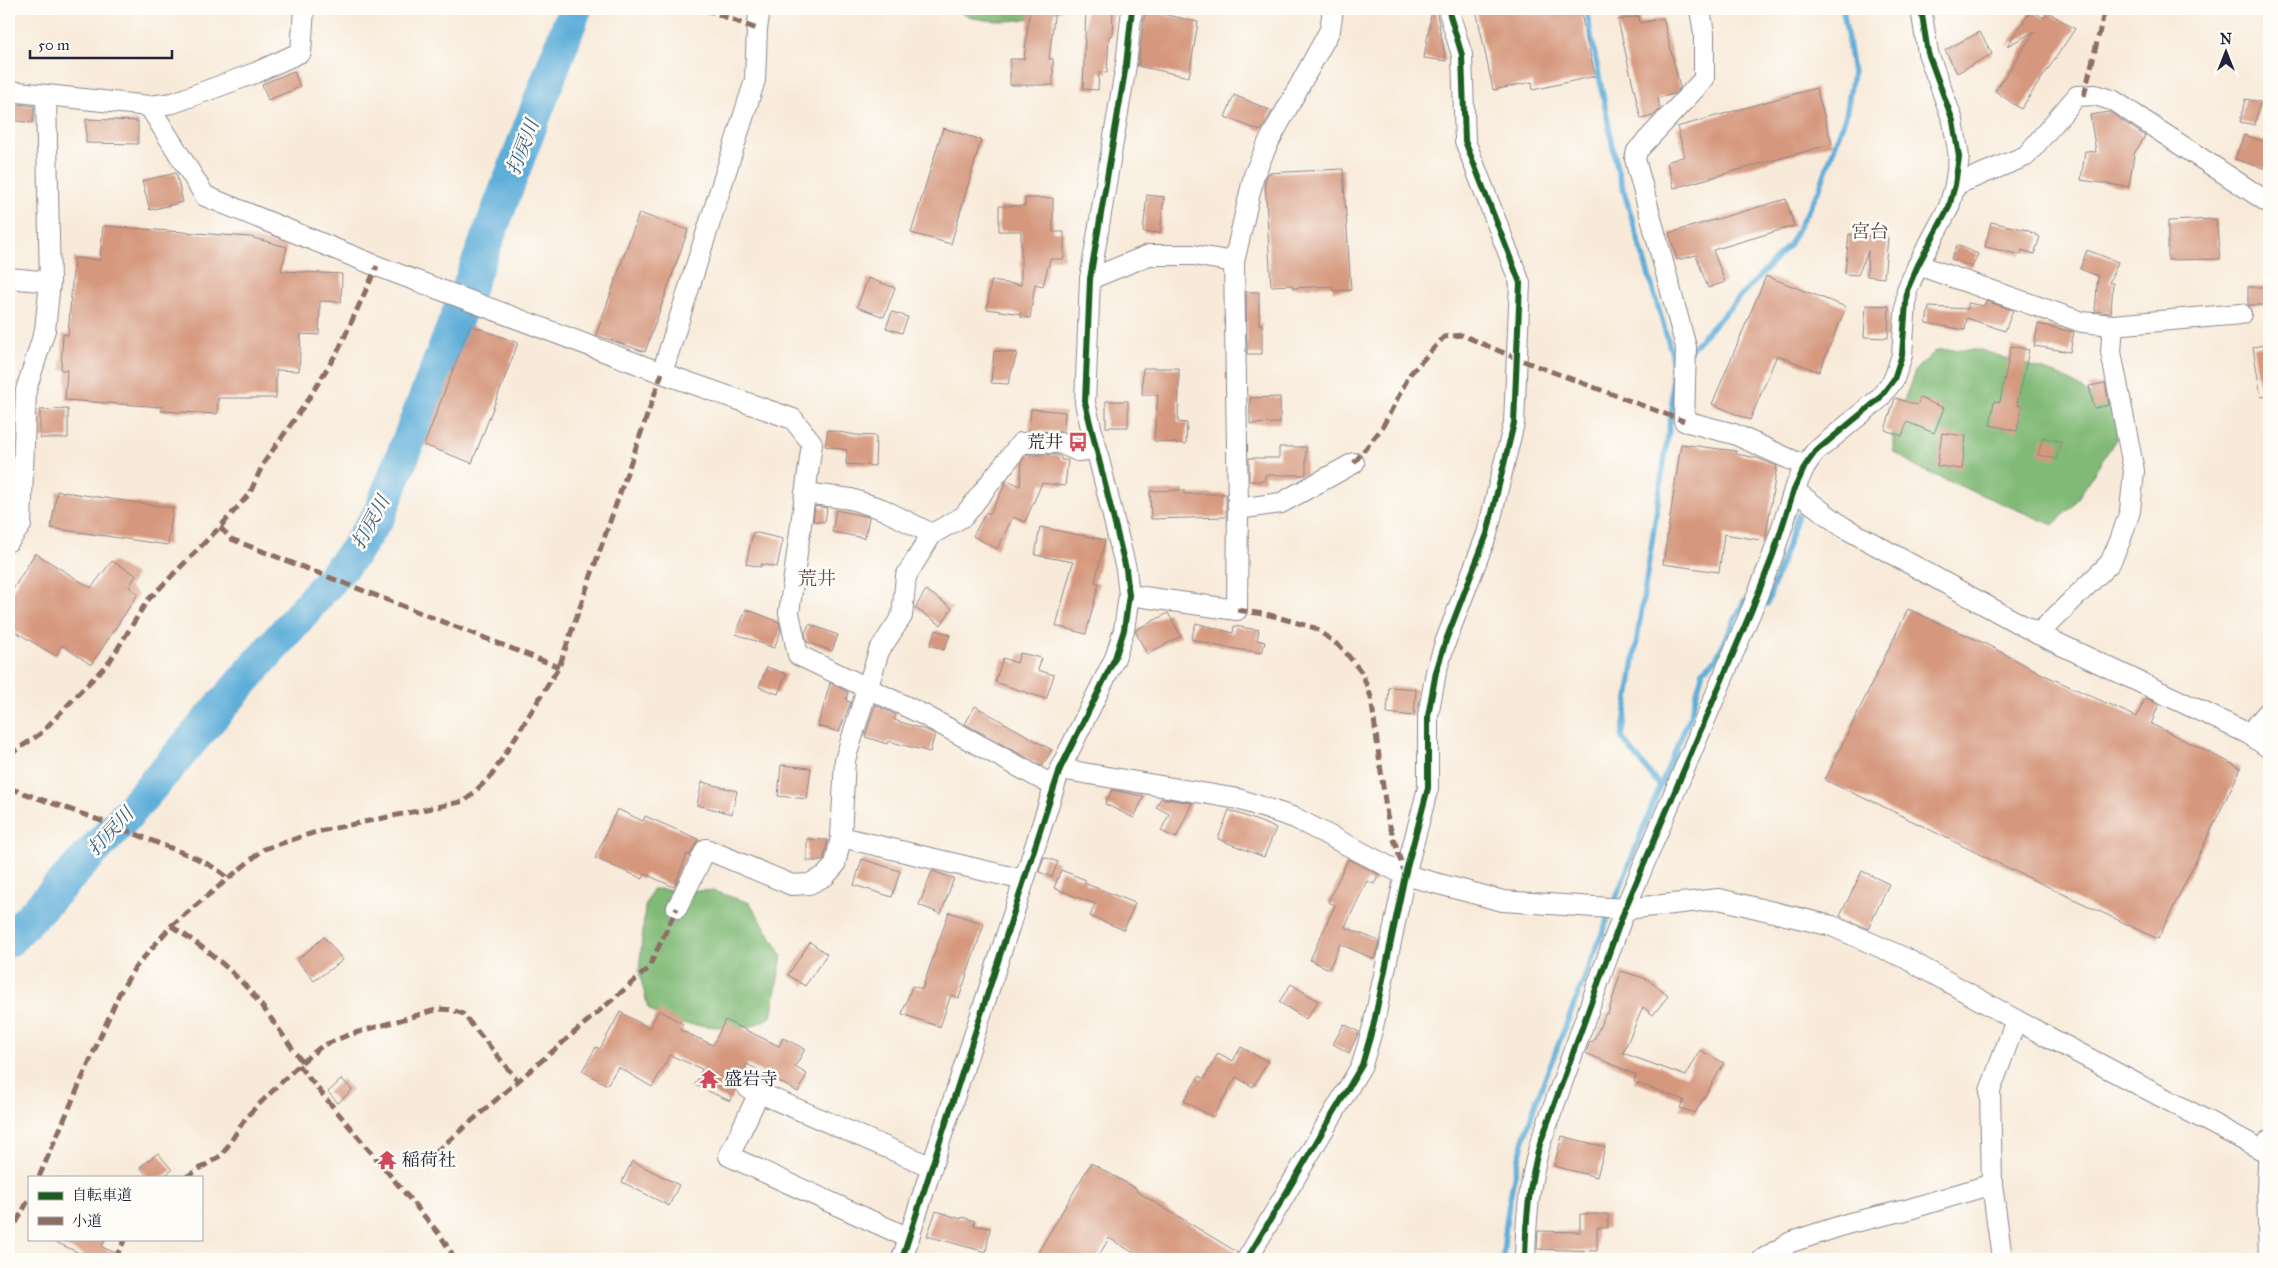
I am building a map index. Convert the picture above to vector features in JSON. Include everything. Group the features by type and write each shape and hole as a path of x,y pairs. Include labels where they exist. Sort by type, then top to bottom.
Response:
{"street":[{"path":"9,91 46,97 150,106 174,103 255,73 301,52 304,9"},
{"path":"662,373 755,80 757,29 760,9"},
{"path":"902,1259 1057,778 1114,658 1124,630 1129,595 1126,569 1085,403 1090,279 1126,66 1132,9"},
{"path":"1129,595 1237,610 1238,508 1234,262 1254,175 1267,145 1330,30 1333,9"},
{"path":"1247,1259 1362,1065 1373,1027 1405,875 1428,788 1428,716 1436,672 1446,640 1487,534 1510,444 1516,404 1520,283 1465,141 1462,55 1448,9"},
{"path":"1700,9 1704,34 1704,79 1637,152 1634,159 1686,347 1684,421 1734,434 1805,466"},
{"path":"1525,1259 1527,1205 1531,1176 1540,1144 1625,909 1752,609 1773,555 1794,490 1805,466 1815,452 1879,398 1894,379 1902,355 1907,290 1949,207 1955,185 1959,157 1953,121 1928,53 1921,9"},
{"path":"1955,185 2026,156 2077,96 2095,95 2114,101 2269,203"},
{"path":"9,541 21,525 26,390 46,330 50,282 46,97"},
{"path":"150,106 206,196 377,266 662,373 793,419 812,443 789,612 798,655 1057,778 1238,799 1295,818 1405,875 1503,901 1625,909 1719,899 1832,926 1905,958 2016,1020 2268,1146 2269,1259"},
{"path":"1090,279 1149,255 1193,254 1234,262"},
{"path":"1918,265 2082,322 2113,325 2241,314"},
{"path":"9,278 50,282"},
{"path":"2038,634 2110,563 2130,511 2134,471 2111,352 2113,325"},
{"path":"677,908 706,848 792,885 809,884 825,876 835,865 841,837 845,760 867,688 879,651 902,616 906,576 932,534 964,516 1021,443 1060,443 1078,450 1097,449"},
{"path":"1238,508 1281,502 1354,463"},
{"path":"1794,490 1843,527 2038,634 2249,734 2269,748"},
{"path":"805,493 851,499 882,509 932,534"},
{"path":"2249,734 2269,711"},
{"path":"841,837 1024,880"},
{"path":"2002,1259 1992,1184 1990,1092 2016,1020"},
{"path":"909,1238 729,1156 754,1090 932,1167"},
{"path":"1763,1259 1791,1242 1842,1225 1906,1210 1992,1184"}],"green space":[{"path":"956,9 1062,9 1025,19 1004,21 978,19"},
{"path":"1937,350 1981,350 2062,376 2110,407 2120,433 2073,506 2053,525 1920,469 1893,451 1893,428 1916,369"},
{"path":"652,889 713,891 750,903 782,955 771,1017 750,1027 717,1027 666,1022 648,1008 639,971 645,907"}],"building":[{"path":"1030,9 1055,9 1049,59 1053,59 1053,85 1010,85 1010,59 1024,59"},
{"path":"1086,9 1113,9 1112,36 1109,36 1107,73 1099,72 1098,90 1083,89"},
{"path":"1432,9 1436,9 1446,61 1424,58"},
{"path":"1476,9 1580,9 1595,76 1533,90 1532,82 1493,90"},
{"path":"1145,10 1198,22 1189,77 1138,66"},
{"path":"2031,10 2044,18 2048,12 2075,29 2021,109 1995,91 2035,31 2007,46"},
{"path":"1639,16 1640,23 1663,18 1680,88 1674,94 1658,98 1660,109 1653,116 1641,119 1618,20"},
{"path":"1980,32 1992,54 1957,73 1945,50"},
{"path":"294,71 300,87 268,100 262,84"},
{"path":"1816,88 1832,144 1674,188 1667,162 1685,156 1677,127"},
{"path":"1234,95 1272,111 1261,131 1225,117"},
{"path":"2245,99 2260,102 2255,125 2240,122"},
{"path":"9,103 34,106 33,123 9,120"},
{"path":"2109,112 2145,136 2134,154 2129,187 2081,180 2085,151 2096,152 2090,115"},
{"path":"86,119 138,121 138,144 86,143"},
{"path":"943,128 981,140 951,244 911,233"},
{"path":"2244,135 2269,143 2269,170 2235,159"},
{"path":"1343,169 1351,290 1333,291 1332,286 1292,288 1292,285 1271,286 1265,181 1268,173"},
{"path":"176,173 183,202 150,210 142,181"},
{"path":"1147,195 1164,197 1160,233 1143,232"},
{"path":"1025,198 1053,198 1053,232 1064,232 1064,259 1050,259 1043,286 1035,284 1030,318 1021,317 1021,314 987,309 991,281 1021,285 1021,231 999,231 999,206 1025,206"},
{"path":"1786,199 1794,226 1713,250 1725,282 1708,288 1696,255 1677,260 1669,233"},
{"path":"639,213 688,230 645,352 596,335"},
{"path":"2216,219 2220,259 2168,260 2168,221"},
{"path":"1991,222 2027,230 2040,237 2034,254 2022,250 2021,255 1985,247"},
{"path":"103,226 250,237 287,247 281,271 342,274 341,302 320,301 319,335 301,334 299,371 276,370 276,398 218,398 217,414 161,411 162,407 65,400 67,370 61,370 63,334 68,335 74,258 100,260"},
{"path":"1849,234 1888,238 1884,278 1867,276 1868,251 1858,275 1845,274"},
{"path":"1957,245 1978,254 1972,267 1951,259"},
{"path":"2087,250 2118,262 2109,283 2113,283 2111,313 2095,311 2098,276 2080,269"},
{"path":"1766,276 1846,307 1819,372 1777,355 1750,420 1712,404"},
{"path":"868,278 895,288 884,317 857,307"},
{"path":"2248,287 2265,287 2265,305 2248,305"},
{"path":"1246,292 1259,292 1259,324 1262,324 1262,354 1247,354"},
{"path":"1986,301 2013,310 2005,331 1967,318 1965,330 1926,323 1929,307 1968,309 1968,303 1984,306"},
{"path":"1866,305 1889,306 1888,338 1864,337"},
{"path":"892,312 908,317 902,333 886,328"},
{"path":"2038,324 2074,332 2070,352 2034,346"},
{"path":"470,325 518,343 472,463 424,445"},
{"path":"2269,344 2269,396 2261,397 2253,347"},
{"path":"2011,346 2029,350 2017,405 2022,406 2017,431 1990,425 1994,401 2000,402"},
{"path":"994,351 1017,353 1008,384 991,383"},
{"path":"1143,368 1179,368 1178,422 1187,423 1186,444 1154,441 1158,395 1142,395"},
{"path":"2105,383 2109,405 2094,408 2089,386"},
{"path":"1280,397 1280,423 1250,424 1250,398"},
{"path":"1895,398 1917,405 1920,398 1944,408 1934,433 1907,422 1902,436 1885,430"},
{"path":"1106,401 1128,401 1128,427 1106,427"},
{"path":"68,409 68,438 40,438 40,410"},
{"path":"1031,409 1065,412 1064,432 1029,431"},
{"path":"828,430 876,436 875,466 846,464 847,450 825,446"},
{"path":"1942,433 1966,436 1962,469 1937,466"},
{"path":"2043,437 2061,442 2056,459 2038,455"},
{"path":"1681,444 1736,451 1736,454 1757,458 1777,466 1765,541 1724,534 1719,572 1663,564"},
{"path":"1279,447 1306,447 1306,475 1265,475 1265,481 1249,481 1249,458 1279,458"},
{"path":"1027,455 1057,455 1061,457 1061,460 1068,460 1065,486 1042,483 1025,522 1013,517 997,549 973,536 986,512 990,514 1007,480 1020,486 1022,461"},
{"path":"1184,490 1184,494 1226,494 1226,517 1151,519 1150,491"},
{"path":"57,491 173,508 168,545 51,528"},
{"path":"815,506 827,508 825,522 813,521"},
{"path":"836,510 869,517 865,538 832,532"},
{"path":"1040,527 1105,540 1095,582 1099,583 1086,634 1056,626 1073,562 1035,555"},
{"path":"753,532 783,539 777,567 761,564 761,567 746,564"},
{"path":"35,553 91,588 112,561 136,575 129,587 138,594 91,665 62,645 56,656 9,628 9,596"},
{"path":"926,590 952,608 941,625 915,608"},
{"path":"746,609 779,622 781,631 774,648 736,634"},
{"path":"1908,609 1986,644 2040,673 2137,717 2145,698 2159,704 2151,724 2241,768 2158,939 1825,780"},
{"path":"1168,613 1181,636 1147,654 1136,630"},
{"path":"1196,623 1233,633 1234,626 1259,630 1257,640 1265,642 1262,653 1218,646 1191,639"},
{"path":"809,624 838,635 832,651 807,642 805,633"},
{"path":"936,630 950,635 944,650 930,645"},
{"path":"1020,653 1042,658 1038,670 1054,675 1046,699 995,682 1003,658 1017,663"},
{"path":"767,667 786,674 778,694 759,687"},
{"path":"830,683 848,692 846,701 851,702 839,732 818,726"},
{"path":"1389,687 1416,689 1414,716 1387,713"},
{"path":"875,705 896,715 894,720 935,734 930,752 888,741 887,744 865,737"},
{"path":"975,706 1052,750 1042,766 965,724"},
{"path":"781,765 811,768 807,799 778,796"},
{"path":"702,782 737,791 732,814 697,805"},
{"path":"1112,790 1144,796 1134,818 1105,804"},
{"path":"1161,798 1192,803 1176,838 1161,831 1169,814 1156,807"},
{"path":"617,809 643,821 645,816 698,839 690,855 687,854 674,887 645,874 643,879 595,858"},
{"path":"1229,810 1276,828 1264,857 1218,839"},
{"path":"807,839 828,840 823,861 807,861"},
{"path":"1044,857 1058,862 1052,877 1039,872"},
{"path":"862,859 900,871 892,897 854,885"},
{"path":"1348,859 1379,875 1374,884 1367,881 1345,927 1379,941 1374,959 1340,944 1329,969 1310,960 1335,905 1328,902"},
{"path":"1061,870 1086,880 1084,883 1135,903 1124,930 1090,916 1095,904 1054,888"},
{"path":"932,871 954,878 941,914 919,905"},
{"path":"1862,871 1889,884 1868,929 1840,916"},
{"path":"949,912 984,924 959,998 951,995 940,1027 902,1014 912,986 922,989"},
{"path":"324,937 343,960 314,981 297,960"},
{"path":"810,942 827,954 805,986 788,975"},
{"path":"1621,971 1647,979 1668,996 1653,1015 1643,1007 1623,1053 1686,1076 1700,1050 1724,1063 1695,1113 1680,1108 1684,1100 1634,1082 1636,1075 1586,1053 1590,1041 1593,1042 1606,1013 1608,1014"},
{"path":"1291,984 1318,1001 1306,1019 1279,1002"},
{"path":"659,1010 683,1024 680,1030 713,1045 725,1020 779,1046 783,1038 805,1049 795,1067 807,1074 798,1092 747,1064 730,1101 695,1085 702,1069 670,1055 652,1087 618,1067 607,1085 582,1071 596,1047 600,1049 620,1012 649,1028"},
{"path":"1344,1024 1359,1032 1349,1053 1333,1044"},
{"path":"1241,1047 1268,1062 1253,1087 1236,1077 1213,1117 1184,1101 1199,1076 1204,1079 1218,1053 1233,1061"},
{"path":"342,1079 352,1090 338,1103 328,1092"},
{"path":"1562,1136 1605,1147 1597,1177 1554,1166"},
{"path":"158,1153 172,1170 164,1176 147,1176 140,1167"},
{"path":"632,1161 679,1185 669,1206 622,1182"},
{"path":"1091,1163 1137,1189 1136,1191 1237,1252 1235,1259 1144,1259 1109,1238 1097,1259 1034,1259"},
{"path":"936,1211 961,1219 962,1217 975,1221 974,1225 990,1228 986,1252 927,1236"},
{"path":"1580,1214 1608,1214 1608,1228 1597,1228 1597,1251 1537,1249 1538,1231 1580,1232"},
{"path":"51,1240 105,1240 102,1247 130,1259 82,1259 84,1255"}],"waterway":[{"name":"打戻川","path":"9,940 117,826 230,696 353,554 380,513 575,9"},
{"path":"1586,9 1617,168 1672,354 1672,409 1622,738 1660,786"},
{"path":"1691,349 1789,245 1819,190 1846,115 1853,73 1843,9"},
{"path":"1503,1259 1507,1217 1514,1178 1537,1099 1660,786 1690,717 1703,671 1716,659 1744,601 1767,604 1798,515"}],"marked path":[{"path":"704,9 757,29"},
{"path":"2084,96 2105,9"},
{"path":"9,755 40,734 110,661 147,601 220,527 250,493 263,464 306,403 339,349 377,266"},
{"path":"1354,463 1382,428 1410,374 1444,337 1462,335 1518,359 1684,421"},
{"path":"39,1176 119,994 134,969 171,926 264,849 316,832 465,801 492,775 559,667 662,373"},
{"path":"220,527 231,539 559,667"},
{"path":"1237,610 1270,615 1315,628 1343,649 1362,673 1371,697 1387,816 1404,872"},
{"path":"9,788 187,854 213,867 228,878"},
{"path":"424,1162 648,969 677,908"},
{"path":"171,926 193,941 236,976 254,996 302,1062"},
{"path":"188,1176 222,1155 247,1116 302,1062 322,1046 348,1035 439,1009 453,1010 463,1014 519,1082"},
{"path":"298,1065 440,1235 451,1252 453,1259"},
{"path":"9,1236 28,1201"},
{"path":"115,1259 124,1240"}],"cycle path":[{"path":"902,1259 1060,769 1115,658 1124,630 1129,595 1126,569 1085,403 1090,279 1126,65 1132,9"},
{"path":"1247,1259 1362,1065 1373,1027 1405,875 1428,788 1428,716 1436,672 1446,640 1487,534 1514,423 1520,283 1465,141 1462,55 1448,9"},
{"path":"1525,1259 1529,1201 1540,1144 1625,909 1752,609 1773,555 1794,490 1805,466 1815,452 1879,399 1894,379 1902,355 1907,290 1949,207 1955,185 1959,157 1953,121 1928,53 1921,9"}],"place":[{"name":"荒井","path":"1078,442"},
{"name":"盛岩寺","path":"709,1079"},
{"name":"稲荷社","path":"387,1160"}],"district":[{"name":"宮台","path":"1870,231"},
{"name":"荒井","path":"817,578"}]}
